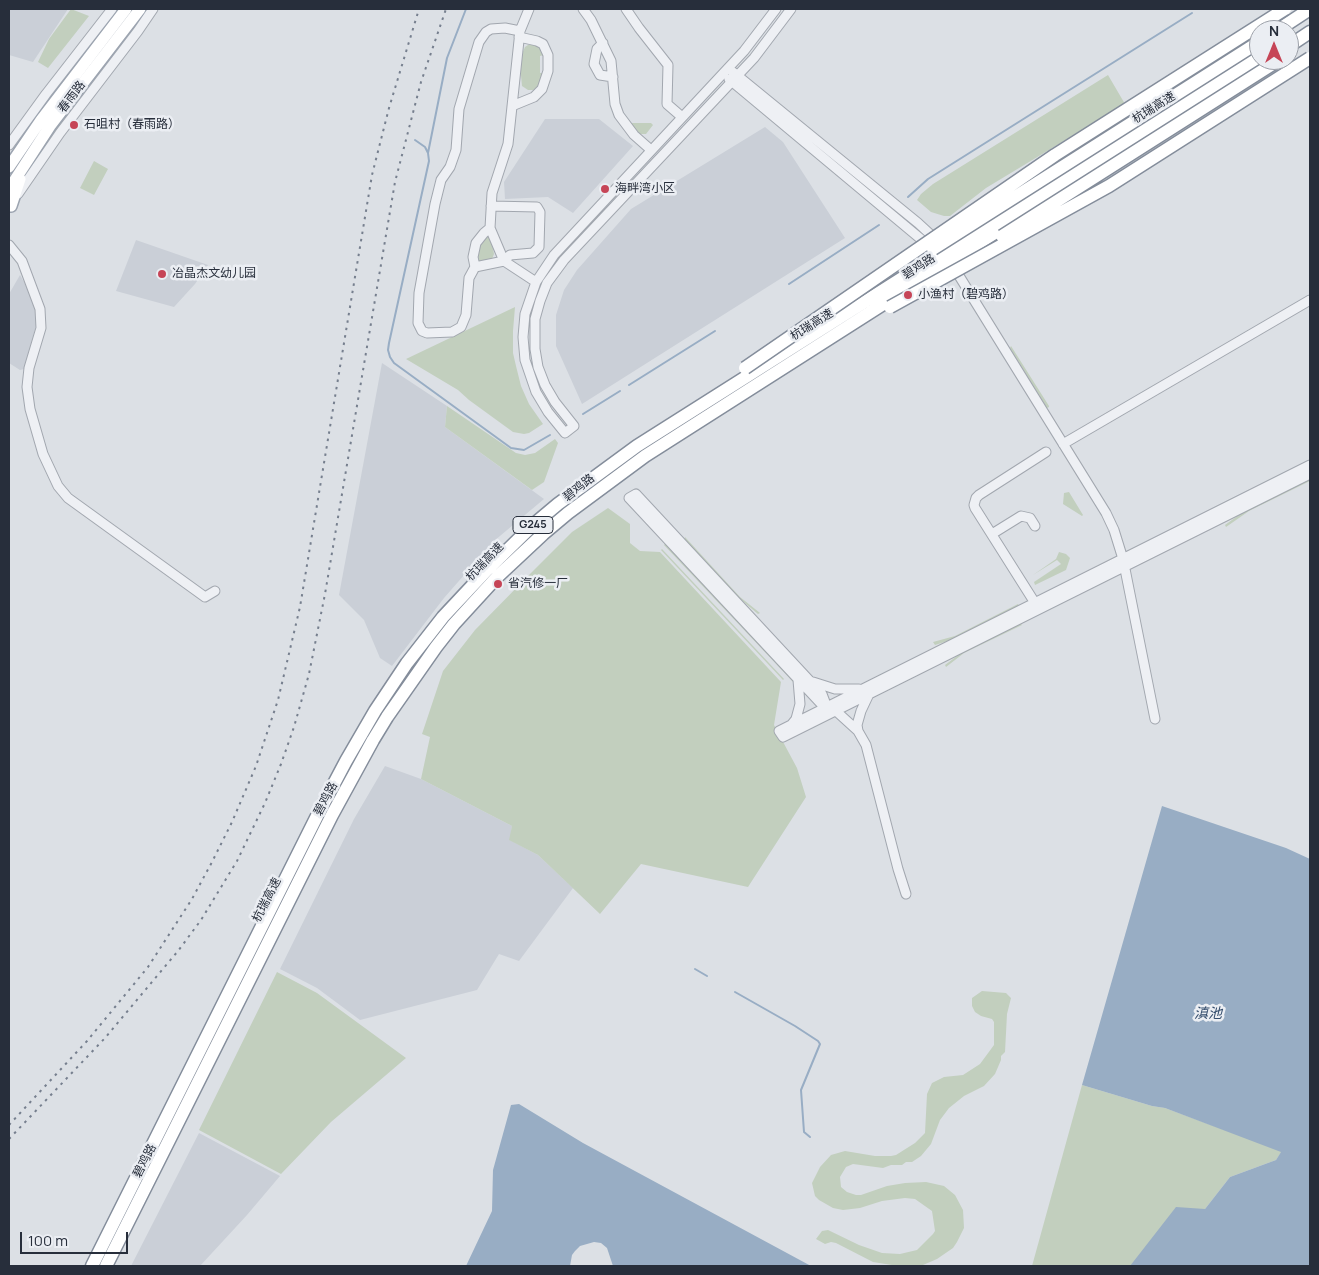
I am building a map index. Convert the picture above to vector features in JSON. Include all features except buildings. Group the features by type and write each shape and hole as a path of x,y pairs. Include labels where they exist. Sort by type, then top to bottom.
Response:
{"highway":[{"path":"745,368 1055,155 1285,9"},
{"path":"1294,20 1310,10"},
{"path":"1299,26 1310,19"},
{"path":"1299,39 1310,32"},
{"path":"1299,47 1310,40"},
{"name":"杭瑞高速","path":"84,1266 314,806 364,716 400,662 431,621 502,544 531,517 616,452 1249,48"},
{"name":"碧鸡路","path":"106,1266 345,790 387,717 419,670 454,624 497,577 568,513 645,456 942,258 1249,58"},
{"path":"890,308 1108,186 1310,58"},
{"name":"碧鸡路","path":"92,1266 332,787 407,663 443,617 487,570 533,525 610,465 942,258 1250,70"},
{"name":"杭瑞高速","path":"114,1266 354,786 375,748 413,689 463,624 486,598 544,541 611,488 1263,70"}],"main road":[{"name":"春雨路","path":"9,167 41,120 126,9"},
{"name":"春雨路","path":"9,188 56,119 140,9"},
{"path":"10,208 26,161"}],"street":[{"path":"9,145 112,9"},
{"path":"10,208 60,132 153,9"},
{"path":"529,9 519,34 508,144 494,184 490,228 504,261 536,282"},
{"path":"583,9 611,61 615,104 619,115 634,135 652,150"},
{"path":"626,9 668,65 667,104 682,118"},
{"path":"776,9 726,71 554,255 536,282 525,314 523,337 525,360 536,392 548,412 565,433 574,426 549,394 536,358 534,338 536,319 543,292 552,275 754,58 791,9"},
{"path":"490,228 476,242 473,256 475,267 470,278 466,315 461,327 452,332 428,333 422,331 418,323 419,293 435,204 441,180 450,166 456,150 459,109 479,42 486,32 491,29 505,28 537,41 543,44 548,55 548,71 542,89 534,97 512,106"},
{"path":"603,44 597,49 594,64 600,76 613,78"},
{"path":"726,71 931,235 942,258 1106,512 1114,530 1124,563 1155,719"},
{"path":"475,267 504,261 510,255 529,255 537,250 539,244 540,212 537,207 491,206"},
{"path":"9,245 22,261 40,309 41,328 26,378 30,409 40,446 58,486 68,498 205,597 215,591"},
{"path":"1063,444 1310,300"},
{"path":"1035,603 975,508 976,498 1046,452"},
{"path":"1310,465 1124,563 1035,603 866,691 846,706 783,737 779,731 825,708 866,691 1124,563 1310,474"},
{"path":"819,719 825,708 822,694 636,494 629,498 825,708 846,706"},
{"path":"992,534 1021,516 1030,518 1035,526"},
{"path":"790,725 796,720 800,704 798,679"},
{"path":"808,679 826,687 866,691"},
{"path":"858,732 858,718 866,691"},
{"path":"836,711 858,732 866,745 906,894"}],"shaded area":[{"path":"9,9 68,9 33,62 9,55"},
{"path":"545,119 599,119 633,146 573,213 548,197 505,199 504,182"},
{"path":"765,127 783,142 845,238 582,404 556,346 556,315 564,290 577,270 631,209"},
{"name":"冶晶杰文幼儿园","path":"136,240 208,265 195,284 174,307 116,291"},
{"path":"20,275 31,294 37,313 36,326 24,369 20,370 9,363 9,294"},
{"path":"382,363 447,406 445,427 544,499 494,541 444,598 392,666 380,658 364,620 339,595"},
{"path":"385,766 421,779 512,826 510,840 538,855 573,888 519,961 499,954 477,990 360,1020 317,988 280,969 354,819"},
{"path":"199,1133 280,1176 200,1266 131,1266"}],"green space":[{"path":"71,9 89,16 48,68 38,62 49,39"},
{"path":"135,27 28,172 35,158 54,131"},
{"path":"534,44 539,46 544,55 540,56 540,73 544,73 542,82 538,87 528,90 522,86 520,65 525,47"},
{"path":"1108,75 1125,104 986,188 950,216 931,212 917,200 933,184"},
{"path":"629,123 651,123 653,125 646,134 637,134"},
{"path":"94,161 108,169 94,195 80,188"},
{"path":"487,235 491,238 494,254 492,259 478,262 475,254 477,246"},
{"path":"515,307 513,353 516,366 521,386 529,404 543,424 524,434 513,432 458,390 406,359"},
{"path":"1011,346 1049,407 1047,408 1010,348"},
{"path":"447,406 516,453 525,455 535,453 555,439 558,443 544,482 532,490 445,427"},
{"path":"1310,478 1310,481 1249,511 1226,527 1225,525 1247,509"},
{"path":"1069,492 1082,516 1063,504 1064,493"},
{"path":"608,508 630,524 630,543 640,551 660,552 781,682 774,725 797,768 806,797 748,887 641,864 600,914 538,855 509,840 512,826 421,779 430,737 422,734 443,671 475,630 572,532"},
{"path":"685,537 740,597 760,613 758,614 739,598 684,540"},
{"path":"666,543 795,681 794,683 664,545"},
{"path":"661,550 784,679 783,680"},
{"path":"1059,552 1066,554 1070,558 1066,570 1035,585 1034,582 1061,564 1057,560 1033,575 1056,559"},
{"path":"1018,604 1019,606 957,638 935,645 933,642 955,636"},
{"path":"1020,623 1022,625 964,653 946,667 945,665 965,650"},
{"path":"277,972 317,993 406,1058 331,1122 281,1174 199,1130"},
{"path":"982,991 1006,993 1011,998 1007,1014 1005,1052 1001,1056 995,1074 984,1086 964,1096 949,1108 940,1120 931,1144 921,1156 912,1162 883,1168 853,1164 846,1167 840,1177 841,1187 847,1192 856,1195 905,1183 926,1182 944,1186 955,1195 963,1210 964,1228 953,1248 937,1259 923,1265 898,1266 873,1262 836,1243 825,1244 816,1239 822,1231 828,1230 859,1245 882,1253 900,1254 917,1250 933,1234 935,1231 932,1211 915,1199 905,1198 882,1201 860,1208 843,1210 833,1208 819,1200 815,1196 812,1183 820,1167 831,1155 845,1151 875,1156 896,1155 915,1143 925,1133 927,1094 932,1083 944,1077 963,1075 980,1064 994,1045 994,1022 992,1019 975,1012 972,1006 972,998"},
{"path":"1082,1085 1152,1106 1165,1108 1282,1151 1276,1160 1230,1177 1205,1209 1130,1266 1032,1266"}],"water":[{"name":"滇池","path":"1162,806 1286,848 1310,859 1310,1266 1130,1266 1176,1207 1205,1209 1230,1177 1276,1160 1281,1152 1165,1108 1152,1106 1082,1085"},
{"path":"519,1104 583,1143 811,1266 613,1266 607,1248 601,1243 594,1242 580,1246 575,1251 572,1255 570,1266 466,1266 492,1211 493,1170 511,1105"}],"waterway":[{"path":"428,153 447,58 466,9"},
{"path":"908,197 928,179 1192,13"},
{"path":"415,140 425,147 429,161 389,343 390,357 394,363 511,448 524,450 550,435"},
{"path":"789,284 879,225"},
{"path":"629,385 715,331"},
{"path":"583,414 620,391"},
{"path":"695,969 707,976"},
{"path":"735,992 795,1026 820,1044 801,1090 804,1132 810,1137"}],"railway":[{"path":"9,1125 87,1041 148,967 192,899 212,862 232,822 256,766 278,700 300,607 372,175 389,108 419,9"},
{"path":"9,1139 105,1038 178,951 201,920 237,861 265,803 281,764 309,674 325,594 395,182 421,82 446,9"}],"place":[{"name":"石咀村（春雨路）","path":"74,125"},
{"name":"海畔湾小区","path":"605,189"},
{"name":"冶晶杰文幼儿园","path":"162,274"},
{"name":"小渔村（碧鸡路）","path":"908,295"},
{"name":"省汽修一厂","path":"498,584"}]}
